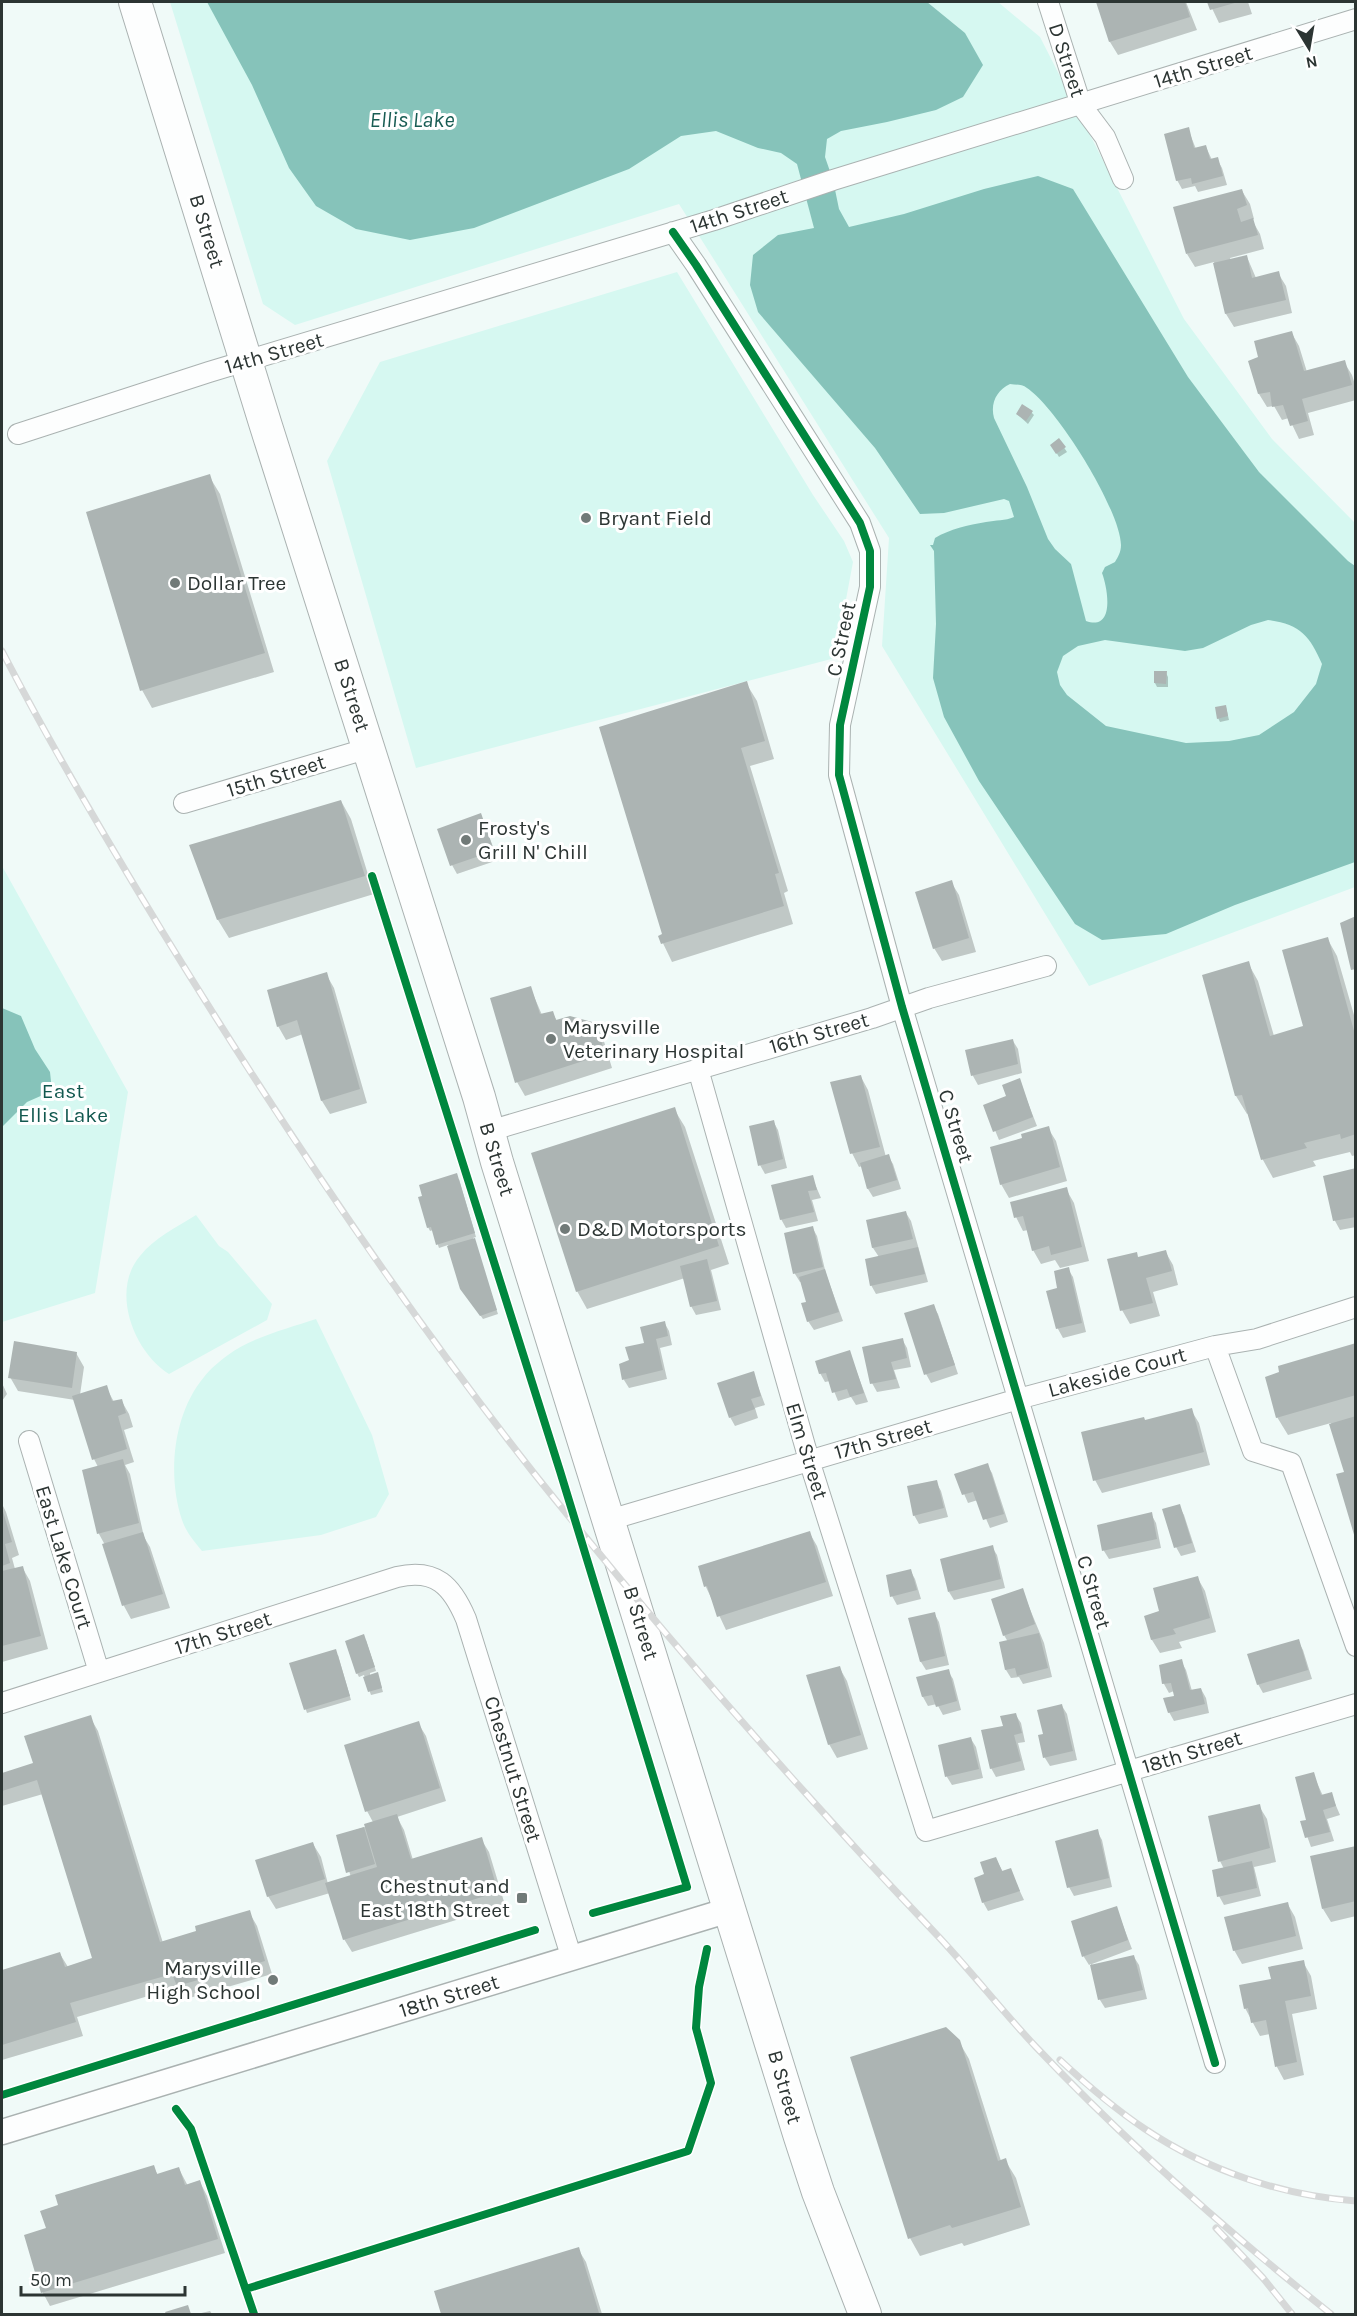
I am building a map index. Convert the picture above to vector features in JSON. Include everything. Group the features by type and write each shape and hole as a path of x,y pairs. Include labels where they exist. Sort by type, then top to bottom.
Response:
{"highway":[{"name":"B Street","path":"135,2 489,1131 818,2192 865,2314"}],"street":[{"name":"D Street","path":"1048,2 1081,105 1105,138 1123,179"},
{"name":"14th Street","path":"18,434 247,361 673,232 833,180 1356,19"},
{"name":"C Street","path":"673,232 854,513 870,551 870,587 840,725 839,775 902,1007 1215,2063"},
{"name":"15th Street","path":"184,803 369,748"},
{"name":"16th Street","path":"489,1131 1046,966"},
{"name":"Elm Street","path":"698,1069 809,1460 926,1831"},
{"name":"Lakeside Court","path":"1018,1399 1215,1346 1257,1339 1356,1307"},
{"path":"1215,1346 1253,1451 1291,1462 1356,1646"},
{"name":"17th Street","path":"609,1520 1018,1399"},
{"name":"East Lake Court","path":"29,1441 99,1672"},
{"name":"17th Street","path":"2,1703 404,1576 426,1575 444,1583"},
{"name":"Chestnut Street","path":"444,1583 458,1598 466,1619 572,1959"},
{"name":"18th Street","path":"926,1831 1356,1704"},
{"name":"18th Street","path":"2,2132 729,1910"}],"green space":[{"name":"Ellis Lake","path":"170,2 998,2 1040,37 1184,319 1272,439 1355,523 1355,887 1089,986 882,646 889,538 679,204 295,325 263,304"},
{"name":"Bryant Field","path":"677,272 813,495 844,541 853,562 835,658 416,768 327,461 380,362"},
{"name":"East Ellis Lake","path":"2,866 128,1092 95,1293 2,1322"},
{"path":"196,1215 219,1246 228,1252 272,1304 267,1320 169,1374 145,1351 137,1336 130,1320 127,1286 131,1270 140,1256 166,1233"},
{"path":"316,1319 372,1435 389,1494 376,1517 321,1535 202,1551 190,1536 177,1502 174,1465 179,1427 185,1409 209,1371 237,1349 270,1334"}],"water":[{"name":"Ellis Lake","path":"207,2 927,2 965,33 983,65 963,97 936,110 841,131 827,139 825,157 839,209 849,227 1038,176 1073,189 1188,377 1259,472 1355,566 1355,862 1235,905 1166,934 1102,940 1075,924 979,781 944,717 933,678 936,624 934,551 930,545 933,545 935,538 953,530 1014,517 1009,501 1004,499 944,513 920,514 875,448 758,312 750,285 753,255 778,235 814,228 797,164 781,153 758,148 716,131 681,136 629,169 474,228 410,240 356,229 316,206 289,168 252,85","holes":["1010,384 1027,388 1054,416 1085,461 1110,508 1121,545 1115,562 1105,567 1102,573 1107,598 1107,607 1102,620 1086,621 1071,564 1048,539 1027,487 994,418 994,402 1001,390","1268,620 1296,628 1308,639 1322,664 1316,684 1294,712 1259,735 1229,741 1186,743 1106,726 1067,695 1060,685 1057,672 1063,656 1078,646 1105,640 1185,651 1203,648 1251,625"]},
{"path":"2,1008 21,1016 35,1049 50,1072 52,1091 27,1102 2,1127"}],"building":[{"path":"1096,2 1185,2 1190,17 1109,42"},
{"path":"1207,2 1238,2 1210,10"},
{"path":"1189,127 1194,148 1206,145 1210,159 1218,157 1223,176 1192,184 1191,178 1176,181 1164,134"},
{"path":"1242,189 1247,205 1237,209 1241,222 1253,218 1258,235 1186,254 1173,207"},
{"path":"1247,255 1252,278 1279,271 1286,300 1225,314 1213,263"},
{"path":"1292,331 1304,371 1345,360 1352,385 1302,399 1308,421 1290,426 1283,405 1272,407 1270,392 1258,394 1248,361 1258,357 1254,341"},
{"path":"1022,404 1033,411 1026,421 1016,414"},
{"path":"1059,438 1066,447 1056,454 1050,445"},
{"name":"Dollar Tree","path":"210,474 265,653 140,691 86,512"},
{"path":"1154,671 1167,671 1166,684 1154,683"},
{"path":"747,681 765,741 741,748 779,873 775,874 784,906 661,944 658,936 662,934 599,727"},
{"path":"1226,705 1228,716 1217,719 1215,707"},
{"path":"341,800 365,876 217,920 189,845"},
{"name":"Frosty's Grill N' Chill","path":"481,813 494,851 450,866 437,829"},
{"path":"952,880 969,938 933,949 915,892"},
{"path":"1356,916 1356,969 1351,970 1340,923"},
{"path":"1328,937 1356,1038 1356,1134 1341,1139 1340,1134 1304,1143 1307,1148 1261,1160 1242,1095 1235,1096 1202,975 1249,961 1270,1036 1303,1026 1282,950"},
{"path":"327,972 360,1089 321,1101 297,1020 277,1027 267,990"},
{"name":"Marysville Veterinary Hospital","path":"531,986 540,1014 553,1011 556,1020 570,1016 596,1023 605,1054 515,1083 490,998"},
{"path":"1013,1039 1018,1064 971,1076 965,1050"},
{"path":"861,1075 880,1147 850,1154 830,1082"},
{"path":"1020,1078 1033,1117 993,1132 983,1105 1006,1096 1002,1085"},
{"path":"675,1107 719,1246 576,1292 531,1153"},
{"path":"774,1120 783,1159 758,1166 749,1126"},
{"path":"1049,1126 1060,1167 1000,1185 990,1147 1022,1138 1021,1134"},
{"path":"889,1154 897,1180 867,1189 860,1163"},
{"path":"1356,1168 1356,1217 1333,1221 1323,1176"},
{"path":"457,1173 475,1233 436,1245 431,1227 427,1228 418,1197 422,1196 419,1185"},
{"path":"813,1175 817,1190 808,1191 814,1212 780,1220 771,1185"},
{"path":"1067,1187 1082,1247 1051,1255 1049,1246 1032,1251 1023,1216 1014,1218 1010,1202"},
{"path":"906,1211 913,1239 872,1248 866,1220"},
{"path":"813,1226 823,1267 793,1274 784,1233"},
{"path":"475,1238 497,1310 480,1316 460,1289 447,1246"},
{"path":"918,1247 925,1274 870,1286 865,1259"},
{"path":"1166,1250 1172,1271 1146,1278 1153,1303 1120,1311 1107,1259 1137,1252 1138,1257"},
{"path":"707,1259 717,1301 690,1307 680,1266"},
{"path":"1069,1267 1082,1323 1056,1329 1046,1291 1057,1288 1054,1271"},
{"path":"825,1269 839,1312 807,1322 801,1303 806,1302 799,1277"},
{"path":"934,1304 955,1365 924,1375 904,1313"},
{"path":"665,1321 668,1336 656,1339 663,1370 622,1380 619,1364 629,1360 625,1347 644,1343 640,1327"},
{"path":"903,1338 907,1358 891,1362 896,1379 870,1384 862,1347"},
{"path":"14,1341 77,1352 72,1388 8,1378"},
{"path":"1356,1343 1356,1395 1276,1418 1265,1377 1279,1372 1278,1366"},
{"path":"850,1350 864,1393 850,1397 847,1389 832,1393 826,1373 819,1374 815,1361"},
{"path":"754,1371 761,1396 751,1399 755,1409 729,1418 717,1383"},
{"path":"107,1385 112,1401 122,1399 126,1413 118,1416 127,1449 92,1460 72,1396"},
{"path":"1192,1408 1204,1452 1093,1481 1081,1432"},
{"path":"1356,1416 1355,1538 1336,1474 1344,1472 1329,1424"},
{"path":"123,1459 139,1523 97,1534 82,1470"},
{"path":"988,1463 1004,1514 983,1520 973,1492 962,1495 954,1474"},
{"path":"937,1480 944,1508 913,1516 907,1486"},
{"path":"1180,1504 1192,1543 1174,1548 1162,1509"},
{"path":"2,1508 12,1542 5,1544 10,1563 2,1566"},
{"path":"1152,1512 1157,1539 1102,1551 1097,1525"},
{"path":"810,1531 826,1582 717,1617 698,1566"},
{"path":"143,1532 163,1594 122,1606 102,1544"},
{"path":"993,1545 1001,1579 948,1592 940,1559"},
{"path":"23,1566 41,1636 2,1646 2,1571"},
{"path":"911,1569 917,1590 890,1597 886,1575"},
{"path":"1198,1576 1210,1618 1173,1629 1176,1634 1151,1640 1144,1616 1159,1611 1153,1588"},
{"path":"1023,1588 1035,1624 1003,1636 991,1599"},
{"path":"935,1612 945,1656 920,1662 908,1618"},
{"path":"1039,1633 1048,1668 1017,1676 1015,1668 1005,1670 999,1642"},
{"path":"364,1634 375,1667 356,1674 345,1641"},
{"path":"1299,1639 1308,1670 1257,1685 1247,1654"},
{"path":"336,1649 350,1696 304,1710 289,1663"},
{"path":"1182,1659 1190,1690 1201,1688 1205,1704 1168,1713 1163,1698 1174,1696 1171,1683 1162,1684 1159,1665"},
{"path":"840,1666 861,1735 828,1745 806,1675"},
{"path":"949,1669 957,1701 936,1707 932,1695 922,1697 916,1677"},
{"path":"378,1672 382,1688 368,1692 363,1677"},
{"path":"1062,1704 1073,1751 1043,1758 1038,1735 1043,1734 1037,1710"},
{"path":"1016,1713 1022,1733 1014,1735 1021,1761 990,1769 981,1730 1003,1726 1000,1716"},
{"path":"91,1715 160,1942 196,1931 195,1926 250,1910 265,1961 177,1986 172,1974 70,2003 76,2022 2,2045 2,1970 60,1952 65,1967 92,1958 37,1780 2,1791 2,1773 33,1763 24,1736"},
{"path":"419,1721 440,1788 365,1812 344,1745"},
{"path":"971,1737 979,1769 945,1777 938,1745"},
{"path":"1314,1772 1321,1795 1332,1792 1336,1806 1323,1810 1330,1832 1305,1838 1300,1821 1306,1820 1295,1777"},
{"path":"1260,1804 1270,1848 1218,1862 1208,1816"},
{"path":"397,1814 411,1859 482,1837 498,1892 343,1940 325,1883 377,1867 364,1824"},
{"path":"364,1827 375,1864 346,1873 336,1835"},
{"path":"1098,1829 1109,1878 1067,1888 1055,1841"},
{"path":"313,1842 325,1879 267,1897 255,1860"},
{"path":"1356,1846 1356,1901 1322,1909 1310,1856"},
{"path":"996,1857 1002,1871 1011,1868 1020,1891 982,1903 974,1878 984,1874 980,1862"},
{"path":"1252,1861 1257,1888 1217,1897 1212,1870"},
{"path":"1288,1902 1296,1936 1233,1951 1224,1917"},
{"path":"1117,1906 1128,1940 1082,1957 1071,1921"},
{"path":"1134,1955 1143,1990 1098,2000 1090,1965"},
{"path":"1304,1960 1311,1996 1285,2001 1297,2062 1275,2067 1266,2020 1251,2023 1248,2008 1244,2009 1239,1985 1271,1979 1268,1967"},
{"path":"946,2027 960,2040 998,2161 1006,2158 1021,2207 952,2228 950,2225 908,2239 850,2057"},
{"path":"154,2165 157,2174 179,2167 185,2185 200,2180 218,2239 41,2293 24,2235 46,2228 40,2211 58,2205 55,2195"},
{"path":"579,2247 599,2313 441,2314 434,2291"},
{"path":"188,2305 191,2314 166,2314 165,2312"}],"railway":[{"path":"2,651 100,827 249,1070 386,1274 533,1472 730,1708 1036,2047 1106,2118 1179,2186 1331,2314"},
{"path":"1060,2060 1134,2121 1193,2157 1273,2187 1356,2201"},
{"path":"1216,2228 1263,2278 1292,2314"}],"cycle path":[{"path":"673,232 860,523 870,551 870,587 840,725 839,775 902,1007 1215,2063"},
{"path":"372,876 560,1471 687,1887 593,1913"},
{"path":"2,2095 535,1930"},
{"path":"246,2289 688,2151 711,2083 696,2028 699,1987 707,1949"},
{"path":"176,2109 191,2129 254,2314"}],"place":[{"name":"Bryant Field","path":"586,518"},
{"name":"Dollar Tree","path":"175,583"},
{"name":"Frosty's Grill N' Chill","path":"466,840"},
{"name":"Marysville Veterinary Hospital","path":"551,1039"},
{"name":"D&D Motorsports","path":"565,1229"},
{"name":"Chestnut and East 18th Street","path":"522,1898"},
{"name":"Marysville High School","path":"273,1980"}]}
